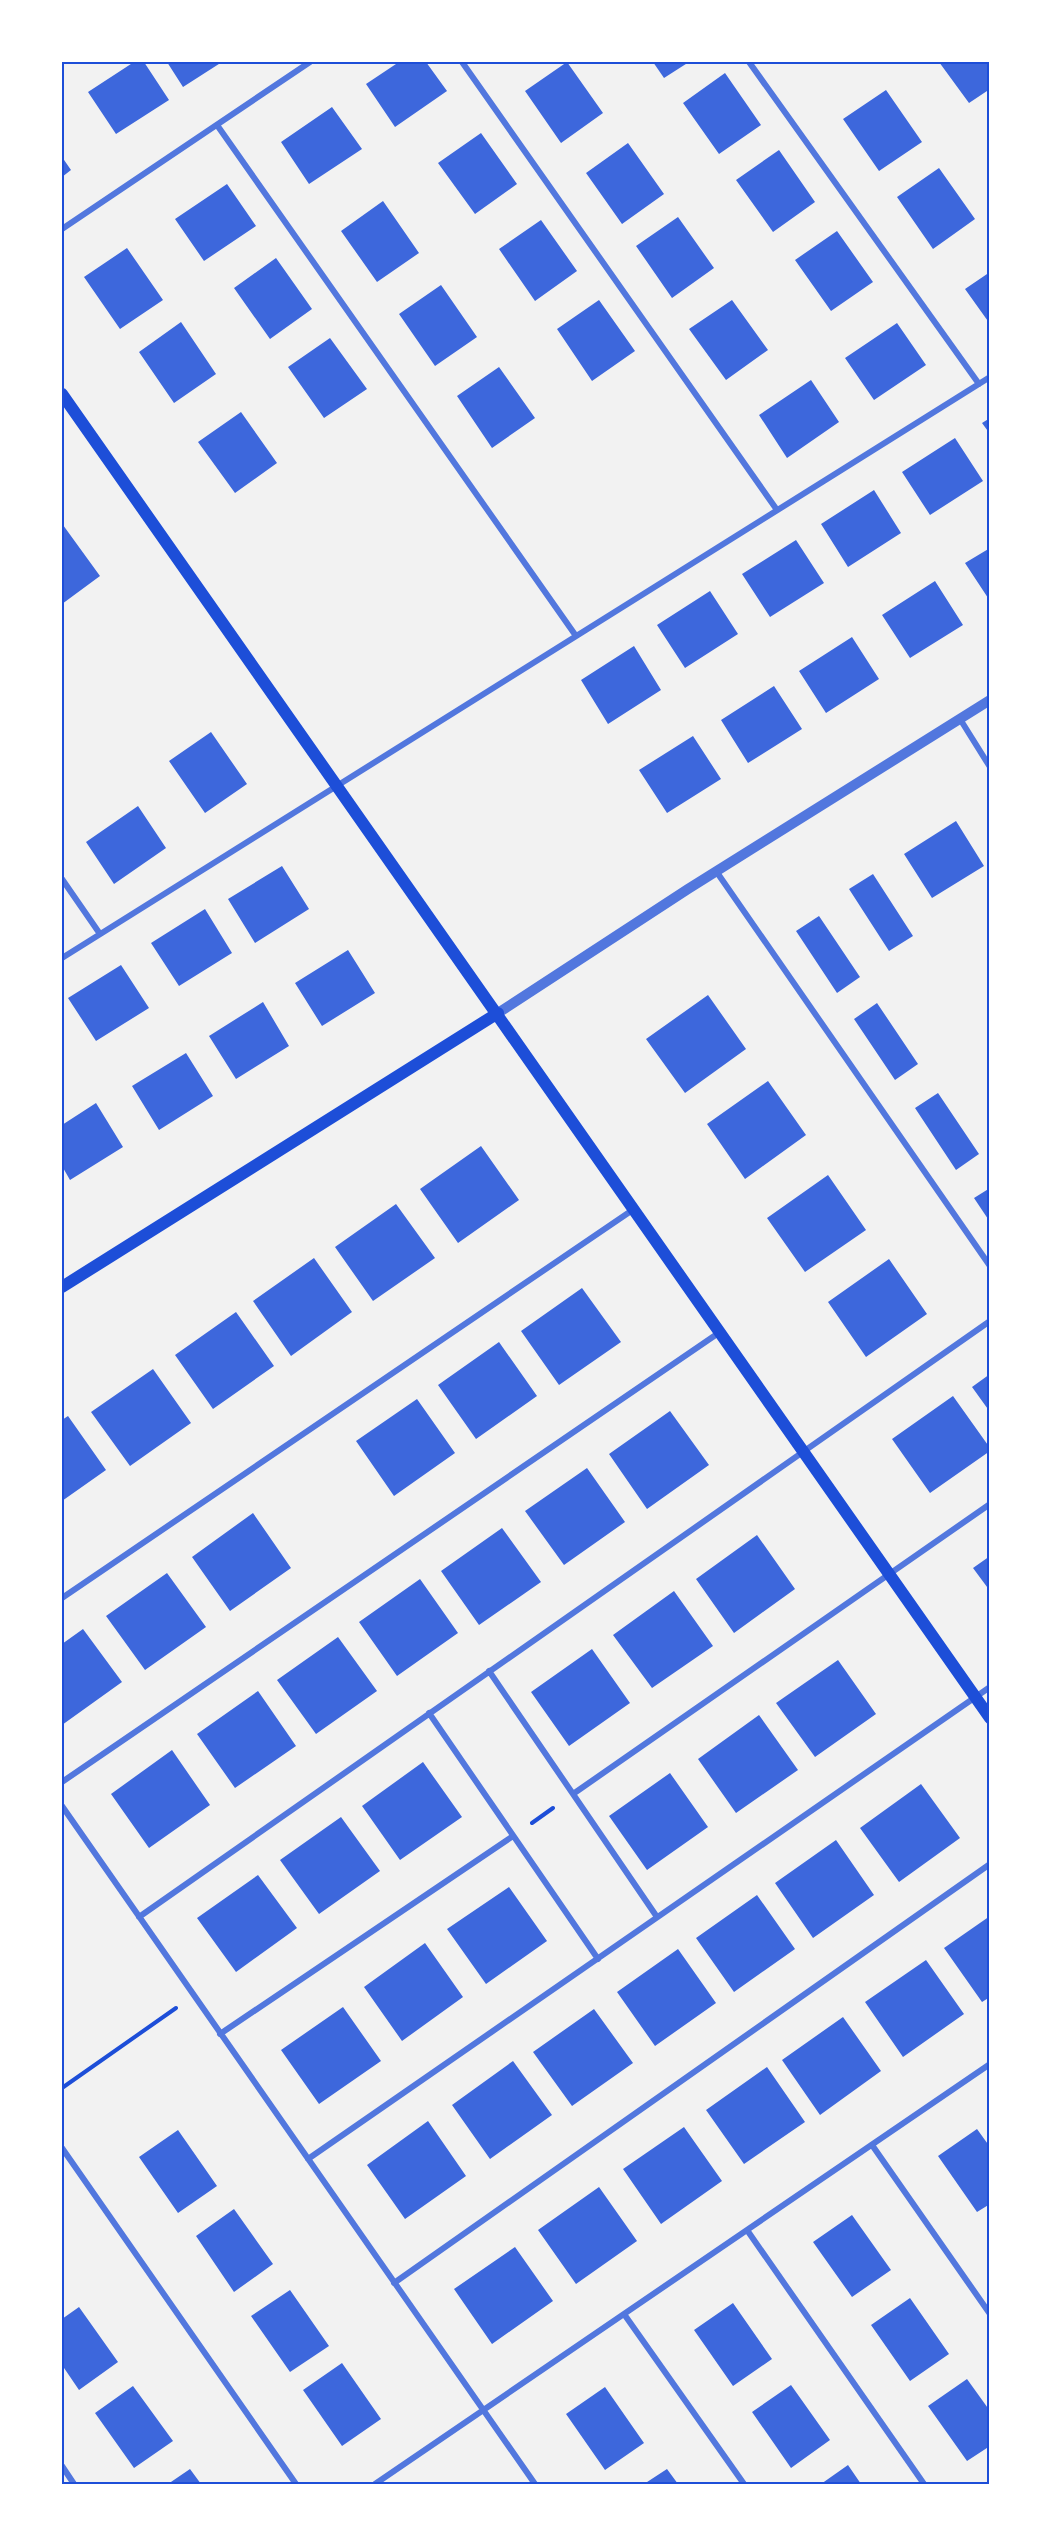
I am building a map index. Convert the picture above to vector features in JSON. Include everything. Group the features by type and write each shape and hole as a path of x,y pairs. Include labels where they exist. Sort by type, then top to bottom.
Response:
{"main road":[{"path":"62,394 990,1718"},
{"path":"62,1287 498,1013"}],"street":[{"path":"62,229 310,62"},
{"path":"462,62 777,510"},
{"path":"749,62 979,384"},
{"path":"217,125 576,636"},
{"path":"62,958 990,377"},
{"path":"498,1013 716,871 990,700"},
{"path":"960,719 990,767"},
{"path":"716,871 990,1266"},
{"path":"62,879 100,934"},
{"path":"62,1598 635,1209"},
{"path":"139,1917 990,1321"},
{"path":"62,1782 720,1332"},
{"path":"573,1794 990,1504"},
{"path":"489,1671 657,1917"},
{"path":"308,2159 990,1687"},
{"path":"429,1713 598,1959"},
{"path":"62,1806 535,2484"},
{"path":"220,2034 513,1836"},
{"path":"394,2283 990,1864"},
{"path":"375,2484 990,2064"},
{"path":"872,2145 990,2314"},
{"path":"62,2148 296,2484"},
{"path":"747,2230 924,2484"},
{"path":"624,2314 744,2484"},
{"path":"62,2466 74,2484"}],"path":[{"path":"513,1836 573,1794"},
{"path":"62,2088 194,1996"}],"building":[{"path":"134,62 144,62 169,100 116,134 88,92"},
{"path":"167,62 222,62 183,87"},
{"path":"399,62 426,62 447,91 395,127 366,84"},
{"path":"567,62 603,113 561,143 525,91"},
{"path":"653,62 689,62 664,78"},
{"path":"939,62 990,62 990,89 969,103"},
{"path":"725,73 761,125 719,154 683,103"},
{"path":"886,90 922,142 879,171 843,119"},
{"path":"332,107 362,149 309,184 281,142"},
{"path":"481,133 517,184 475,214 438,163"},
{"path":"628,143 664,194 622,224 586,173"},
{"path":"779,150 815,202 773,232 736,180"},
{"path":"62,157 71,170 62,177"},
{"path":"939,168 975,219 933,249 897,197"},
{"path":"227,184 256,226 204,261 175,219"},
{"path":"383,201 419,253 377,282 341,231"},
{"path":"678,217 714,268 672,298 636,246"},
{"path":"541,220 577,271 535,301 499,249"},
{"path":"837,231 873,282 831,311 795,260"},
{"path":"127,248 163,300 120,329 84,277"},
{"path":"276,258 312,309 270,339 234,288"},
{"path":"990,272 990,324 965,289"},
{"path":"441,285 477,337 435,366 399,314"},
{"path":"599,300 635,351 592,381 557,329"},
{"path":"732,300 768,350 726,380 689,329"},
{"path":"181,322 216,374 174,403 139,352"},
{"path":"897,323 926,365 874,400 845,358"},
{"path":"330,338 367,389 324,418 288,367"},
{"path":"499,367 535,418 492,448 457,396"},
{"path":"811,380 839,422 787,458 759,415"},
{"path":"241,412 277,463 235,493 198,442"},
{"path":"990,418 990,434 982,423"},
{"path":"955,438 983,481 930,515 902,472"},
{"path":"874,490 901,533 848,567 821,524"},
{"path":"63,525 100,576 62,604 62,527"},
{"path":"796,540 824,583 770,617 742,574"},
{"path":"990,548 990,601 965,563"},
{"path":"935,581 963,625 910,658 882,615"},
{"path":"710,591 738,634 685,668 657,625"},
{"path":"852,637 879,679 826,713 799,671"},
{"path":"634,646 661,690 608,724 581,680"},
{"path":"774,686 802,729 748,763 721,720"},
{"path":"211,732 247,784 205,813 169,761"},
{"path":"693,736 721,779 667,813 639,770"},
{"path":"138,806 166,848 114,884 86,842"},
{"path":"956,821 984,866 932,898 904,854"},
{"path":"282,866 309,909 255,943 228,899"},
{"path":"873,874 913,936 889,951 849,889"},
{"path":"205,909 232,953 179,986 151,943"},
{"path":"819,916 860,977 837,993 796,931"},
{"path":"348,950 375,993 322,1026 295,983"},
{"path":"121,965 149,1008 96,1041 68,998"},
{"path":"708,995 746,1049 685,1093 646,1039"},
{"path":"263,1002 289,1046 236,1079 209,1036"},
{"path":"877,1003 918,1064 895,1080 854,1019"},
{"path":"186,1053 213,1096 159,1130 132,1086"},
{"path":"768,1081 806,1135 745,1179 707,1124"},
{"path":"938,1093 979,1154 956,1170 915,1108"},
{"path":"96,1103 123,1147 70,1180 62,1166 62,1125"},
{"path":"481,1146 519,1200 458,1243 420,1189"},
{"path":"828,1175 866,1230 805,1272 767,1218"},
{"path":"990,1188 990,1222 974,1198"},
{"path":"396,1204 435,1258 373,1301 335,1247"},
{"path":"314,1258 352,1312 291,1356 253,1301"},
{"path":"889,1259 927,1314 866,1357 828,1302"},
{"path":"582,1288 621,1342 559,1385 521,1331"},
{"path":"236,1312 274,1366 213,1409 175,1355"},
{"path":"499,1342 537,1396 476,1439 438,1385"},
{"path":"153,1369 191,1423 130,1466 91,1412"},
{"path":"990,1374 990,1412 972,1387"},
{"path":"953,1396 990,1451 930,1493 892,1439"},
{"path":"417,1399 455,1453 394,1496 356,1441"},
{"path":"670,1411 709,1465 647,1509 609,1454"},
{"path":"68,1416 106,1470 62,1501 62,1420"},
{"path":"587,1468 625,1522 564,1565 525,1511"},
{"path":"253,1513 291,1568 230,1611 192,1557"},
{"path":"502,1528 541,1582 479,1625 441,1571"},
{"path":"757,1535 795,1589 734,1633 696,1579"},
{"path":"990,1556 990,1591 973,1568"},
{"path":"167,1573 206,1627 145,1670 106,1616"},
{"path":"420,1579 458,1633 397,1676 359,1622"},
{"path":"674,1591 713,1646 652,1688 613,1635"},
{"path":"83,1629 122,1682 62,1725 62,1644"},
{"path":"338,1637 377,1691 316,1734 277,1680"},
{"path":"592,1649 630,1703 569,1746 531,1692"},
{"path":"838,1660 876,1714 815,1757 776,1703"},
{"path":"258,1691 296,1746 235,1788 197,1734"},
{"path":"759,1715 798,1770 736,1813 698,1759"},
{"path":"172,1750 210,1805 149,1848 111,1794"},
{"path":"423,1762 462,1817 400,1860 362,1806"},
{"path":"670,1773 708,1827 647,1870 609,1816"},
{"path":"921,1784 960,1838 899,1882 860,1828"},
{"path":"341,1817 380,1871 319,1914 280,1860"},
{"path":"836,1840 874,1895 813,1938 775,1883"},
{"path":"258,1875 297,1928 236,1972 197,1918"},
{"path":"509,1887 547,1941 486,1984 447,1929"},
{"path":"757,1895 795,1949 734,1992 696,1938"},
{"path":"990,1916 990,1997 982,2002 944,1948"},
{"path":"425,1943 463,1997 402,2041 364,1987"},
{"path":"678,1949 716,2003 655,2046 617,1992"},
{"path":"926,1960 964,2014 903,2057 865,2002"},
{"path":"343,2007 381,2061 319,2104 281,2050"},
{"path":"594,2009 633,2063 572,2106 533,2052"},
{"path":"843,2017 881,2071 820,2115 782,2060"},
{"path":"513,2061 552,2115 490,2159 452,2105"},
{"path":"767,2067 805,2122 744,2164 706,2110"},
{"path":"428,2121 466,2176 405,2219 367,2165"},
{"path":"684,2127 722,2181 661,2224 623,2169"},
{"path":"977,2129 990,2147 990,2204 977,2212 938,2156"},
{"path":"178,2130 217,2186 178,2213 139,2157"},
{"path":"599,2187 637,2241 576,2284 538,2230"},
{"path":"234,2209 273,2264 234,2292 196,2236"},
{"path":"852,2215 891,2270 852,2297 813,2242"},
{"path":"515,2247 553,2301 492,2344 454,2289"},
{"path":"290,2290 329,2346 290,2372 251,2316"},
{"path":"910,2298 949,2354 910,2381 871,2325"},
{"path":"733,2303 772,2359 733,2386 694,2330"},
{"path":"79,2307 118,2362 79,2390 62,2365 62,2319"},
{"path":"342,2363 381,2419 342,2446 303,2390"},
{"path":"967,2379 990,2411 990,2446 967,2461 928,2406"},
{"path":"791,2385 830,2440 791,2468 752,2412"},
{"path":"133,2386 173,2441 134,2468 95,2413"},
{"path":"605,2387 644,2443 605,2470 566,2414"},
{"path":"848,2465 861,2484 821,2484"},
{"path":"190,2469 201,2484 168,2484"},
{"path":"667,2469 678,2484 644,2484"}]}
